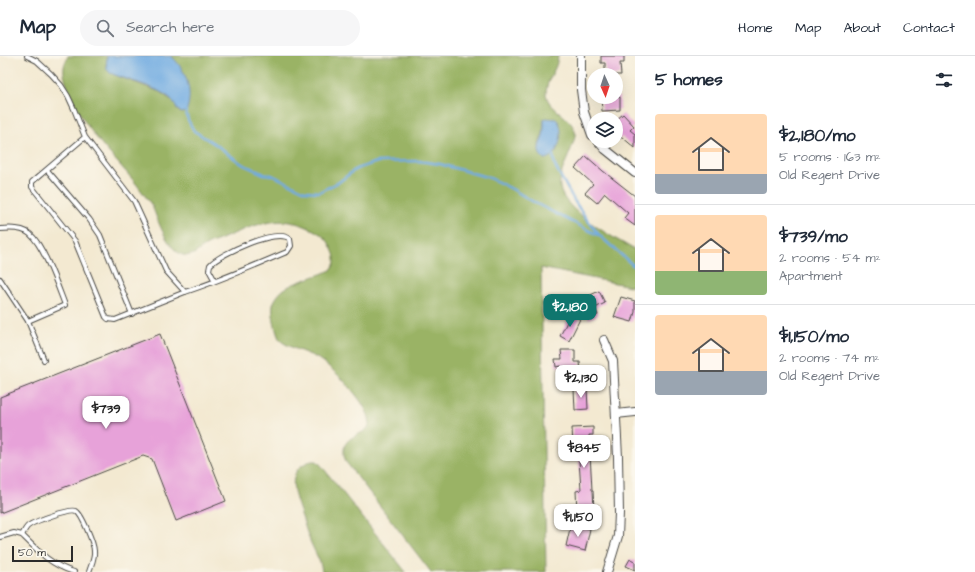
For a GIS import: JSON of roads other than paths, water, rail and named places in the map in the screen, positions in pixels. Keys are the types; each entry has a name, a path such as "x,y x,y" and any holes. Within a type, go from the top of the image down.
{"street":[{"path":"581,56 581,90 584,112 587,121"},
{"path":"604,148 635,173"},
{"path":"604,340 613,361 618,457 618,536 607,572"},
{"path":"616,414 635,412"}],"lane":[{"path":"26,56 42,65 61,85 68,96 85,137 134,201 164,267 184,292"},
{"path":"85,137 32,182 32,187 75,241 106,317 108,319 115,320 132,314 184,292 215,281 287,252 291,246 290,239 283,235 262,239 238,248 223,256 210,265 210,270 215,281"},
{"path":"47,170 85,214 100,235 132,314"},
{"path":"0,229 15,228 29,233 42,250 66,306 28,320"},
{"path":"0,279 28,320 44,360"},
{"path":"22,535 27,526 70,510 77,512 81,517 94,547 94,555 90,572"},
{"path":"0,536 14,533 22,535 48,560 74,572"}],"water":[{"path":"107,56 171,56 181,67 187,81 189,97 186,112 181,113 170,98 156,90 110,73 106,68"},
{"path":"544,119 556,119 561,129 561,136 557,149 549,158 544,159 541,156 539,148 543,136"}],"waterway":[{"path":"185,109 188,120 194,131 242,164 264,174 272,175 305,191 319,192 339,182 356,169 377,162 419,161 440,164 490,178 600,236"},
{"path":"553,155 555,166 575,202 586,218 600,236 635,267"}]}
